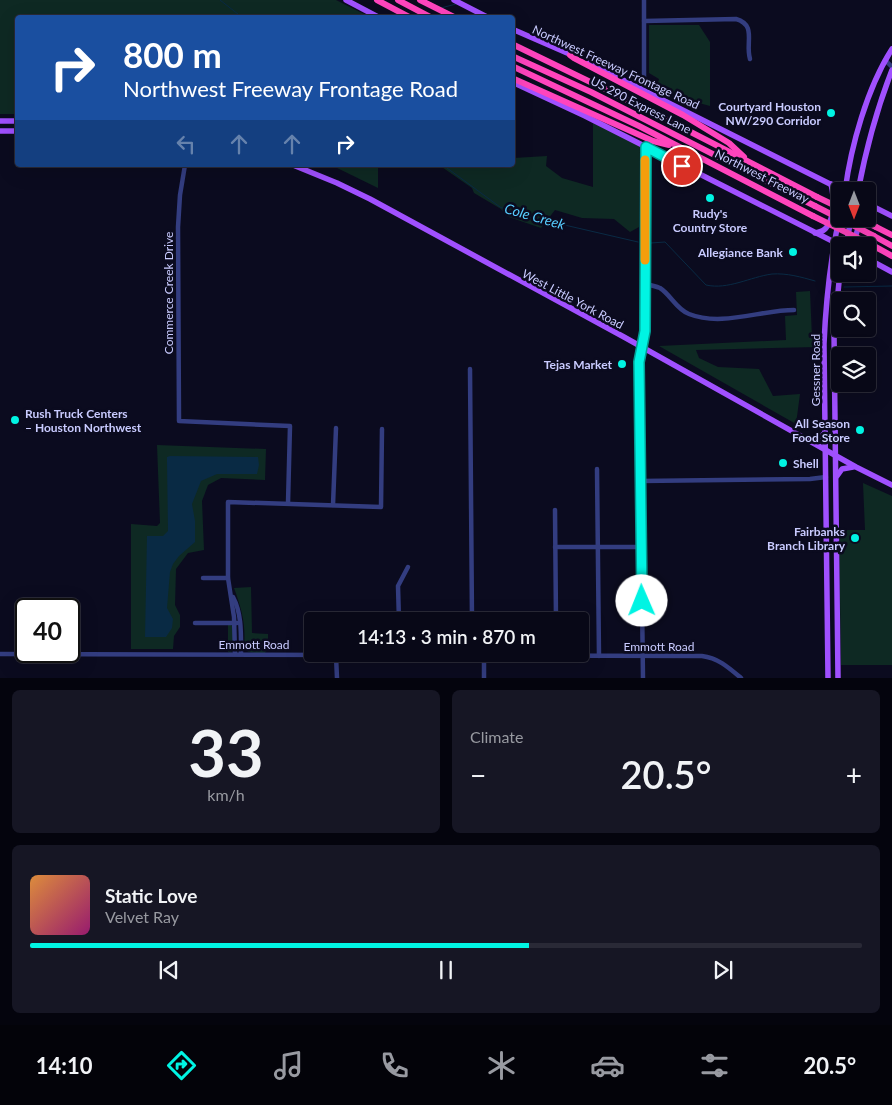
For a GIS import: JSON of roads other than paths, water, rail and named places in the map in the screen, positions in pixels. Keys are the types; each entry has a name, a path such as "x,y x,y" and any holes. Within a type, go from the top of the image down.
{"highway":[{"path":"377,0 406,15"},
{"path":"398,0 426,15"},
{"path":"420,0 450,15"},
{"name":"Northwest Freeway","path":"515,45 612,92 831,204"},
{"path":"570,55 722,138 750,163"},
{"name":"US 290 Express Lane","path":"515,57 591,92 892,246"},
{"name":"Northwest Freeway","path":"515,67 640,126 892,256"},
{"path":"515,79 653,141 680,148"},
{"path":"876,226 892,235"}],"main road":[{"path":"346,0 374,15"},
{"path":"454,0 483,15"},
{"name":"Northwest Freeway Frontage Road","path":"515,30 644,90 831,184"},
{"path":"847,182 866,104 889,60 892,50"},
{"path":"860,182 867,143 879,102 892,69"},
{"path":"515,83 831,241"},
{"path":"0,121 15,121"},
{"path":"0,131 15,131"},
{"path":"856,139 867,143"},
{"name":"West Little York Road","path":"298,167 370,199 856,467 892,485"},
{"path":"876,208 892,216"},
{"path":"815,233 823,231 829,224 831,215"},
{"name":"Gessner Road","path":"828,678 829,614 824,379 825,327 831,258"},
{"path":"876,263 892,272"},
{"path":"825,327 831,327"},
{"path":"824,379 831,379"},
{"name":"Gessner Road","path":"834,392 838,678"},
{"path":"808,440 822,436 825,433"},
{"path":"836,478 842,469 856,467"},
{"path":"826,538 837,538"},
{"path":"829,614 838,614"},
{"path":"829,658 838,658"}],"street":[{"path":"644,0 644,90"},
{"path":"644,20 736,19 742,21 749,30 750,59"},
{"path":"889,60 892,69"},
{"path":"643,678 639,362 645,331 646,147"},
{"name":"Commerce Creek Drive","path":"185,167 178,228 179,422 290,426 288,504"},
{"path":"645,284 662,290 685,312 703,317 728,318 770,311 794,310"},
{"path":"470,369 472,612"},
{"path":"333,505 336,428"},
{"path":"235,654 235,623 228,578 228,502 381,507 382,429"},
{"path":"597,469 599,656"},
{"path":"641,481 810,479 826,477"},
{"path":"556,510 556,612"},
{"path":"555,547 641,547"},
{"path":"399,612 398,586 408,567"},
{"path":"203,578 228,578"},
{"path":"232,594 237,604 241,622 241,654"},
{"path":"195,623 241,622"},
{"name":"Emmott Road","path":"0,654 304,655"},
{"name":"Emmott Road","path":"589,656 708,657 721,662 741,678"},
{"path":"336,662 337,678"},
{"path":"484,662 484,678"}],"water":[{"path":"167,457 258,457 259,465 257,474 217,474 201,481 192,504 195,521 195,542 179,556 170,572 167,608 173,619 172,628 166,637 145,637 147,536 163,536 168,531"}],"waterway":[{"name":"Cole Creek","path":"220,0 239,15"},
{"path":"441,8 456,4"},
{"name":"Cole Creek","path":"446,167 500,207 517,214 638,242"},
{"name":"Cole Creek","path":"651,243 665,242 706,285 731,285 772,274 789,275 815,281"},
{"name":"Cole Creek","path":"844,287 892,286"}],"place":[{"name":"Courtyard Houston NW/290 Corridor","path":"831,113"},
{"name":"Rudy's Country Store","path":"710,198"},
{"name":"Allegiance Bank","path":"793,252"},
{"name":"Tejas Market","path":"622,364"},
{"name":"Rush Truck Centers – Houston Northwest","path":"15,420"},
{"name":"All Season Food Store","path":"860,430"},
{"name":"Shell","path":"783,463"},
{"name":"Fairbanks Branch Library","path":"855,538"}]}
